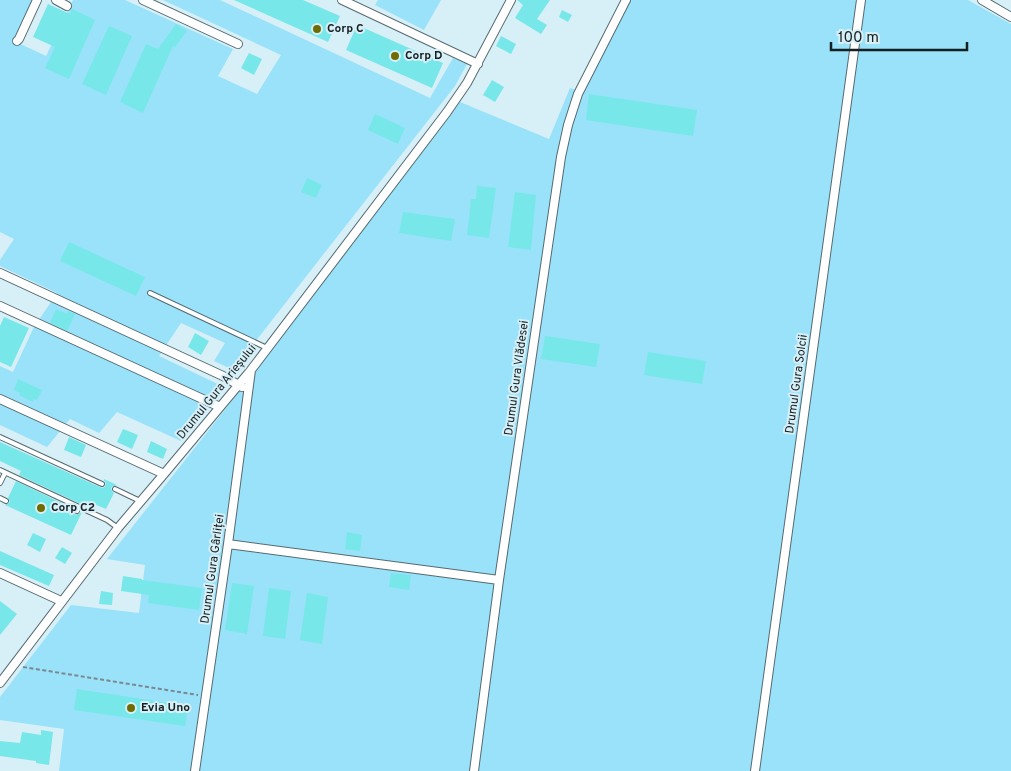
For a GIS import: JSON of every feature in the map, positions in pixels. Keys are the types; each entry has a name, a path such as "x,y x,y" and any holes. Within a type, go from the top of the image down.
{"street":[{"path":"17,41 37,0"},
{"path":"56,0 67,6"},
{"path":"143,0 238,44"},
{"path":"342,0 478,64"},
{"name":"Drumul Gura Arieșului","path":"0,683 118,528 251,370 447,112 478,64 511,0"},
{"name":"Drumul Gura Vlădesei","path":"474,771 499,580 561,157 572,110 578,94 626,0"},
{"name":"Drumul Gura Solcii","path":"755,771 861,0"},
{"path":"985,1 1011,17"},
{"path":"0,273 239,385 248,391"},
{"path":"0,306 220,407"},
{"name":"Drumul Gura Gârliței","path":"195,771 251,370"},
{"path":"0,398 164,474"},
{"path":"228,544 499,580"},
{"path":"0,573 62,601"}],"lane":[{"path":"150,293 268,348"},
{"path":"0,437 102,484"},
{"path":"0,470 78,509 107,520 118,528"},
{"path":"0,483 5,473"},
{"path":"115,489 141,501"},
{"path":"0,498 6,501"}],"path":[{"path":"17,661 23,664 21,667 206,697"}],"shaded area":[{"path":"0,0 33,0 14,41 46,56 73,0 125,0 233,49 218,76 257,94 281,55 163,0 220,0 430,98 453,58 467,64 455,86 233,370 214,361 225,343 181,323 159,356 222,386 181,441 117,412 99,433 70,419 47,447 0,425 0,366 13,372 34,327 57,293 0,266 0,260 14,239 0,232"},
{"path":"378,0 441,0 424,30 375,5"},
{"path":"630,0 968,0 1011,24 1011,771 59,771 64,729 0,720 0,697 71,605 139,613 145,565 107,559 253,374 460,102 549,139 570,88 576,90 604,33 611,37"}],"building":[{"name":"Corp C","path":"234,0 303,0 340,16 328,42"},
{"path":"517,0 550,0 537,19 547,25 541,34 515,18 523,5"},
{"path":"48,4 70,14 72,9 95,20 69,79 45,68 55,47 33,37"},
{"path":"562,10 572,15 568,22 559,17"},
{"path":"176,24 187,31 175,47 173,46 143,113 120,102 146,44 158,49"},
{"name":"Corp D","path":"357,25 443,63 432,88 346,50"},
{"path":"109,26 132,36 106,95 82,84"},
{"path":"501,36 516,44 511,54 496,46"},
{"path":"249,53 262,59 254,75 241,68"},
{"path":"492,80 504,87 495,102 483,95"},
{"path":"589,94 697,110 693,136 586,120"},
{"path":"375,114 405,128 398,144 368,130"},
{"path":"307,178 322,185 316,198 301,192"},
{"path":"477,186 496,188 489,238 467,235 471,199 476,199"},
{"path":"515,192 536,195 531,250 508,247"},
{"path":"403,212 455,219 451,241 399,233"},
{"path":"69,242 145,277 136,296 60,261"},
{"path":"56,309 67,314 68,311 75,314 67,331 50,323"},
{"path":"4,317 29,328 11,367 0,362 0,326"},
{"path":"195,333 209,341 201,355 188,347"},
{"path":"545,336 600,344 596,367 541,359"},
{"path":"648,352 706,361 702,384 644,375"},
{"path":"18,379 42,390 37,400 34,399 33,402 19,395 20,393 14,390"},
{"path":"123,429 138,435 132,449 117,442"},
{"path":"69,437 86,445 81,457 64,450"},
{"path":"151,441 167,449 163,459 147,452"},
{"path":"0,442 100,487 103,488 105,486 104,479 117,485 111,488 114,493 106,509 87,501 85,506 19,475 21,471 0,461"},
{"name":"Corp C2","path":"16,481 74,509 73,512 76,515 82,512 71,535 5,505 10,502 8,498"},
{"path":"347,532 362,535 360,551 345,549"},
{"path":"33,533 46,539 40,552 27,545"},
{"path":"62,547 72,553 65,564 55,558"},
{"path":"0,551 54,575 49,586 0,565"},
{"path":"391,573 411,575 409,590 389,587"},
{"path":"123,576 202,588 199,610 148,603 149,595 121,591"},
{"path":"232,583 254,586 247,634 225,630"},
{"path":"269,588 291,591 285,639 263,636"},
{"path":"101,591 113,593 112,605 99,604"},
{"path":"307,593 328,597 322,644 300,640"},
{"path":"0,601 17,614 0,635"},
{"name":"Evia Uno","path":"77,689 188,706 185,726 74,710"},
{"path":"41,730 53,732 49,765 36,763 36,761 0,756 0,741 20,743 22,732 41,735"}],"place":[{"name":"Corp C","path":"317,29"},
{"name":"Corp D","path":"395,56"},
{"name":"Corp C2","path":"41,508"},
{"name":"Evia Uno","path":"131,708"}]}
